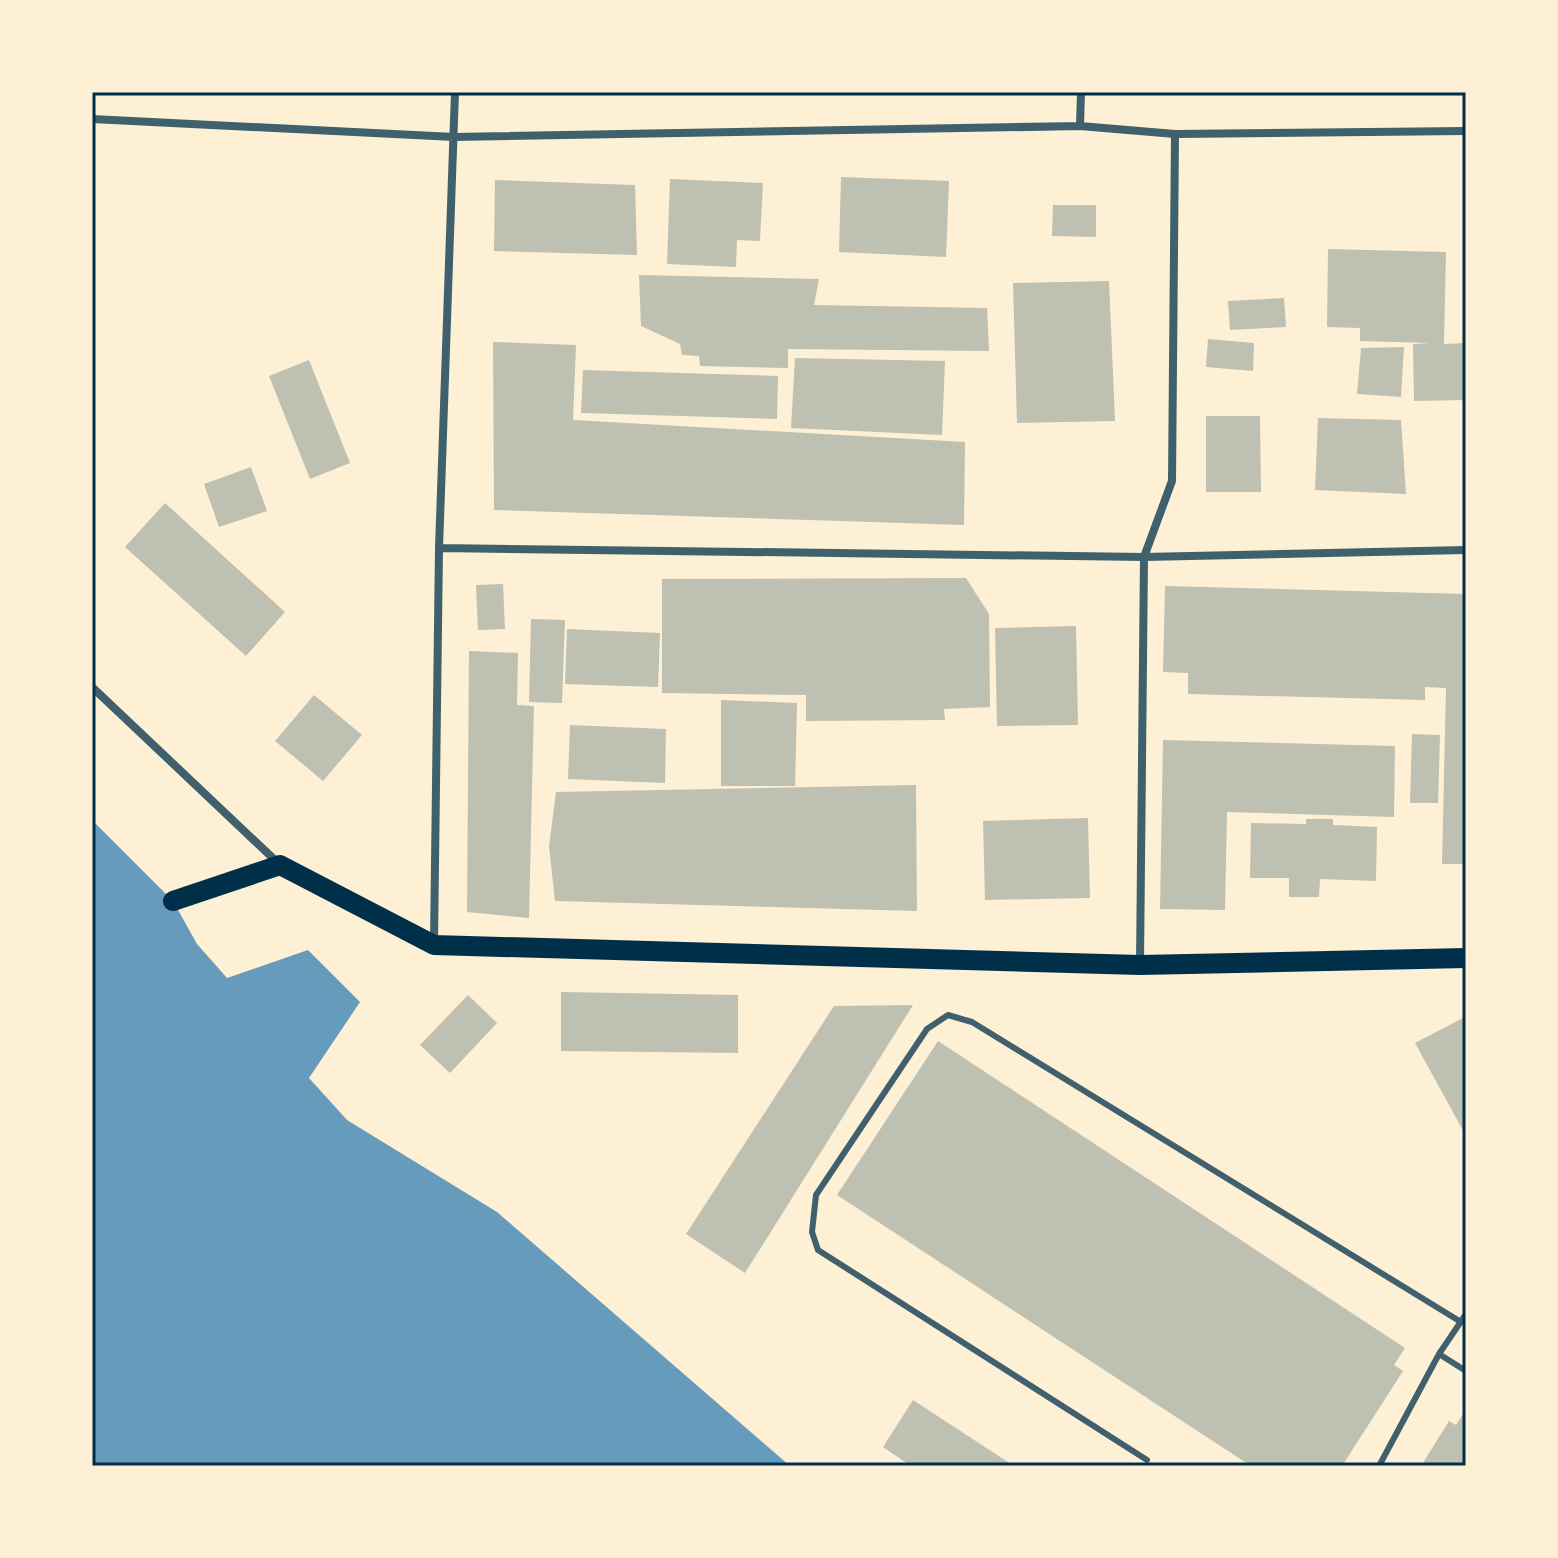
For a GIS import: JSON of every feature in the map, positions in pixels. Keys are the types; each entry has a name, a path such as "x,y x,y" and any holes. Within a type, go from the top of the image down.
{"main road":[{"path":"173,901 280,865 434,945 1140,965 1466,958"}],"street":[{"path":"434,945 439,548 455,92"},
{"path":"1080,126 1081,92"},
{"path":"92,119 454,137 1080,126 1175,134 1466,131"},
{"path":"1140,965 1144,557 1172,481 1175,134"},
{"path":"439,548 1144,557 1466,550"},
{"path":"92,687 280,865"}],"lane":[{"path":"1147,1460 818,1250 812,1232 816,1195 927,1029 948,1015 972,1022 1461,1322"},
{"path":"1379,1466 1439,1354 1466,1314"},
{"path":"1439,1354 1466,1371"}],"water":[{"path":"92,820 173,901 197,944 227,978 308,950 360,1002 309,1078 347,1120 497,1212 790,1466 92,1466"}],"building":[{"path":"841,177 949,181 946,257 839,252"},
{"path":"670,179 763,183 760,241 737,240 736,267 667,264"},
{"path":"495,180 635,185 637,255 494,251"},
{"path":"1053,205 1096,205 1096,237 1052,236"},
{"path":"1328,249 1446,252 1444,344 1466,343 1466,400 1414,401 1413,344 1430,343 1360,341 1360,328 1327,327"},
{"path":"639,275 819,279 814,305 987,308 989,351 788,349 788,368 700,366 699,356 682,355 680,344 641,326"},
{"path":"1109,281 1115,421 1017,423 1013,283"},
{"path":"1284,298 1286,327 1230,330 1228,301"},
{"path":"1208,339 1254,343 1253,371 1206,367"},
{"path":"493,342 576,345 573,420 965,442 964,525 494,510"},
{"path":"1404,347 1401,397 1357,394 1361,348"},
{"path":"795,358 945,361 942,435 791,428"},
{"path":"309,360 350,463 310,479 269,376"},
{"path":"583,370 778,376 777,419 581,413"},
{"path":"1206,416 1260,416 1261,492 1206,492"},
{"path":"1318,418 1401,420 1406,494 1315,490"},
{"path":"251,467 267,511 219,527 204,484"},
{"path":"165,503 285,612 246,656 125,547"},
{"path":"966,578 989,614 990,707 944,709 945,720 806,721 806,695 662,693 662,579"},
{"path":"503,584 505,629 478,630 476,585"},
{"path":"1165,586 1466,594 1466,864 1442,864 1446,688 1425,687 1425,700 1188,694 1188,673 1163,672"},
{"path":"531,619 565,620 562,703 529,702"},
{"path":"1076,626 1078,725 997,726 995,628"},
{"path":"567,629 660,633 658,687 565,684"},
{"path":"469,651 518,653 517,705 534,706 529,918 467,912"},
{"path":"314,695 362,735 323,781 275,741"},
{"path":"721,700 797,703 795,786 721,786"},
{"path":"570,725 666,729 665,783 568,779"},
{"path":"1412,734 1440,735 1438,803 1410,803"},
{"path":"1163,740 1395,746 1394,817 1227,812 1225,910 1160,909"},
{"path":"916,785 917,911 555,901 549,846 556,792"},
{"path":"1088,818 1090,898 985,900 983,821"},
{"path":"1306,819 1333,819 1333,825 1377,827 1376,881 1320,879 1319,897 1289,897 1289,878 1250,878 1251,823 1306,824"},
{"path":"561,992 738,995 738,1053 561,1051"},
{"path":"468,995 497,1023 450,1073 420,1045"},
{"path":"913,1005 745,1273 686,1234 834,1006"},
{"path":"1463,1018 1466,1024 1466,1136 1415,1043"},
{"path":"938,1041 1405,1348 1394,1365 1403,1371 1342,1466 1251,1466 837,1195"},
{"path":"913,1400 1014,1466 911,1466 883,1447"},
{"path":"1466,1409 1466,1466 1421,1466 1449,1421 1456,1425"}]}
